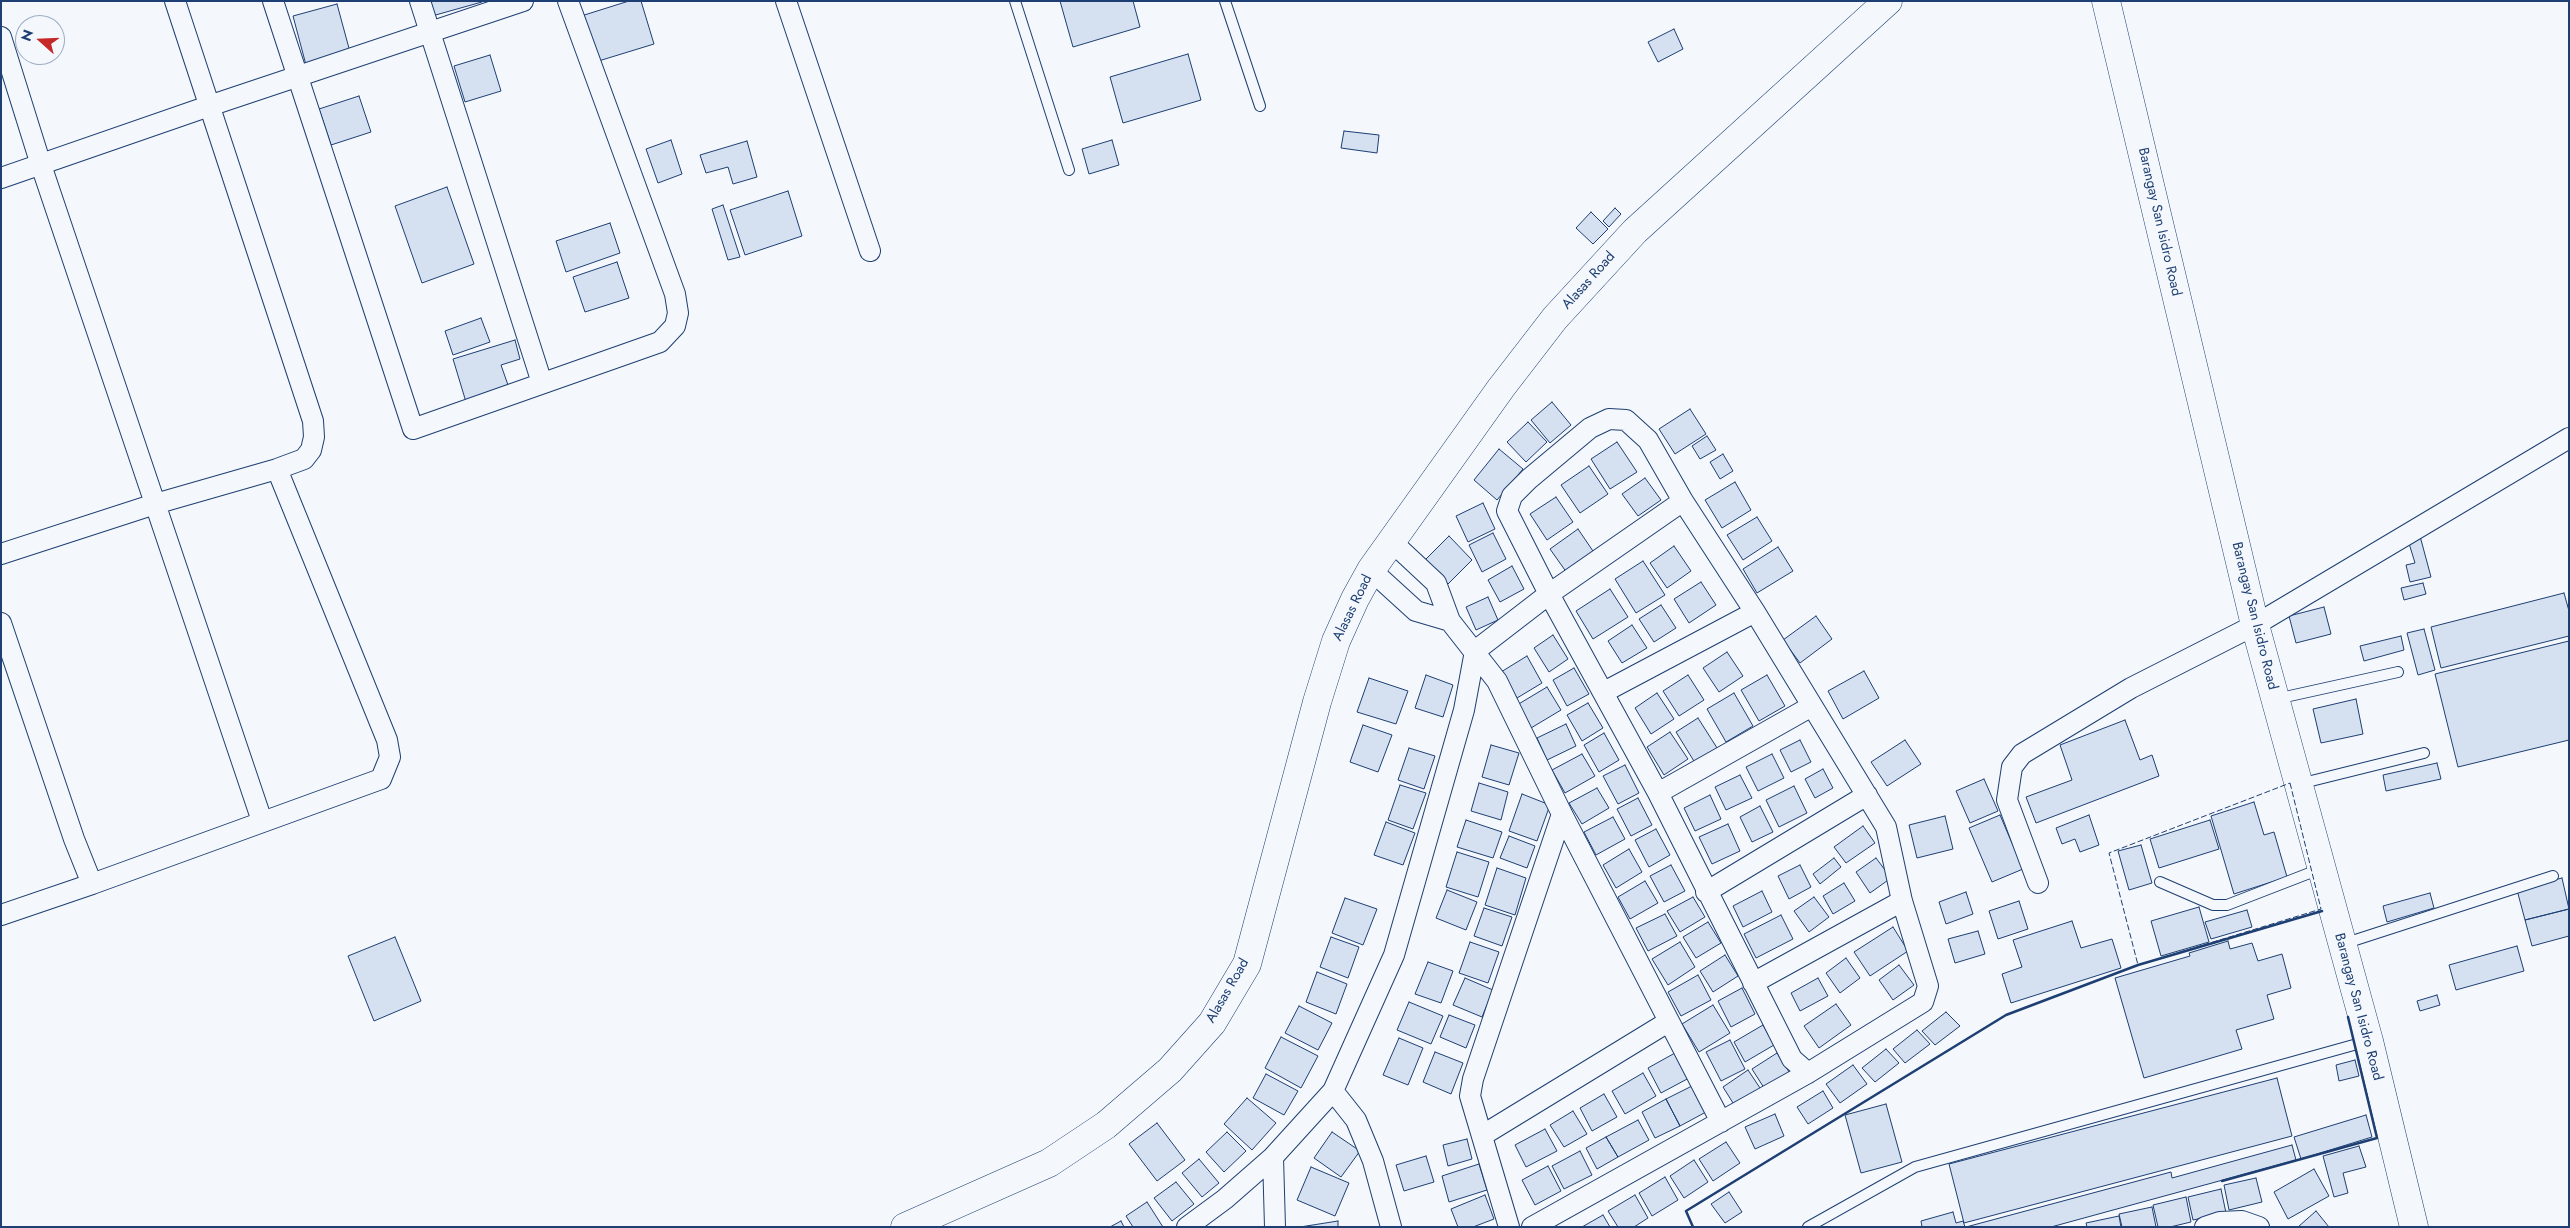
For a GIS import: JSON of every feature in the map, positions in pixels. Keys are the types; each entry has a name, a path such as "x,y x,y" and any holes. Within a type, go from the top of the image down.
{"street":[{"path":"1,554 155,504 304,459 308,454 314,437 313,421 175,1"},
{"path":"273,1 412,430 660,342 675,326 678,313 675,294 568,1"},
{"path":"420,1 542,383"},
{"path":"1,178 523,1"},
{"path":"786,1 870,251"},
{"name":"Alasas Road","path":"905,1227 1049,1163 1106,1125 1163,1076 1212,1023 1247,964 1314,711 1336,642 1355,598 1371,570 1501,388 1537,341 1635,230 1888,1"},
{"name":"Barangay San Isidro Road","path":"2106,1 2254,625 2369,1041 2414,1227"},
{"path":"1,37 41,165 262,821"},
{"path":"1532,1227 1808,1072 1923,1002 1928,986 1902,901 1886,827 1756,612 1683,501 1648,440 1626,420 1609,419 1590,428 1529,479 1512,496 1507,511 1549,594 1658,793 1706,892 1792,1058 1808,1072"},
{"path":"2038,883 2007,800 2012,767 2022,754 2131,688 2254,625 2569,438"},
{"path":"1,915 381,779 390,757 386,740 276,469"},
{"path":"1187,1227 1225,1199 1273,1157 1333,1092 1394,955 1464,710 1475,651 1549,594 1683,501"},
{"path":"1392,541 1436,582 1450,621 1497,681 1562,814 1720,1122"},
{"path":"1371,570 1416,611 1450,621"},
{"path":"1604,692 1756,612"},
{"path":"1,623 6,661 92,884"},
{"path":"1658,793 1812,706"},
{"path":"1706,892 1867,795"},
{"path":"1508,1227 1483,1135 1470,1096 1473,1079 1562,814"},
{"path":"1753,984 1902,901"},
{"path":"1483,1135 1668,1022"},
{"path":"1333,1092 1356,1120 1374,1161 1392,1227"},
{"path":"1273,1157 1275,1227"},
{"path":"2205,1227 2220,1222 2242,1220 2259,1227"}],"lane":[{"path":"1015,1 1068,170"},
{"path":"1225,1 1260,106"},
{"path":"2275,700 2398,672"},
{"path":"2298,785 2424,753"},
{"path":"2160,882 2213,905 2227,905 2321,868"},
{"path":"2342,945 2553,876"},
{"path":"1808,1227 1916,1167 2369,1041"}],"building":[{"path":"428,1 482,1 482,2 432,16"},
{"path":"629,1 641,1 654,44 592,63 578,17"},
{"path":"1060,1 1133,1 1140,27 1073,47"},
{"path":"337,4 350,52 306,65 293,16"},
{"path":"1674,29 1683,49 1658,62 1648,42"},
{"path":"1188,54 1201,100 1123,123 1110,77"},
{"path":"490,55 501,91 465,102 454,66"},
{"path":"359,96 371,132 331,145 319,109"},
{"path":"1344,131 1379,135 1377,153 1341,148"},
{"path":"671,140 682,174 658,183 646,149"},
{"path":"1112,140 1119,165 1089,174 1082,149"},
{"path":"747,141 757,177 733,184 728,167 706,173 700,155"},
{"path":"447,187 474,264 422,283 395,206"},
{"path":"788,191 802,236 745,255 730,210"},
{"path":"723,205 740,257 728,260 712,209"},
{"path":"1615,208 1621,214 1609,227 1603,221"},
{"path":"1591,212 1608,229 1593,244 1576,228"},
{"path":"610,223 620,253 566,272 556,241"},
{"path":"617,262 629,298 585,312 573,277"},
{"path":"481,318 490,342 453,355 445,331"},
{"path":"515,340 520,359 501,365 509,388 466,402 453,359"},
{"path":"1552,402 1571,425 1550,443 1531,420"},
{"path":"1690,409 1706,434 1675,454 1659,429"},
{"path":"1528,422 1547,442 1526,462 1507,442"},
{"path":"1707,436 1716,450 1700,459 1692,446"},
{"path":"1617,442 1637,472 1610,489 1591,459"},
{"path":"1499,449 1523,469 1497,500 1474,480"},
{"path":"1723,454 1733,471 1720,479 1710,462"},
{"path":"1589,466 1608,494 1580,513 1561,485"},
{"path":"1645,478 1661,500 1638,516 1622,494"},
{"path":"1735,482 1751,510 1722,528 1705,500"},
{"path":"1556,497 1573,522 1547,540 1530,514"},
{"path":"1483,503 1495,529 1468,542 1456,516"},
{"path":"1757,517 1772,541 1743,560 1727,535"},
{"path":"1578,529 1595,554 1567,573 1550,549"},
{"path":"1493,533 1506,559 1482,572 1469,545"},
{"path":"1449,536 1472,560 1448,584 1425,560"},
{"path":"2420,536 2431,577 2410,582 2406,565 2415,563 2408,540"},
{"path":"1674,546 1691,571 1667,588 1650,563"},
{"path":"1778,547 1793,571 1757,593 1743,569"},
{"path":"1643,561 1665,595 1636,613 1615,579"},
{"path":"1512,566 1524,589 1500,602 1488,580"},
{"path":"1701,582 1716,605 1689,623 1674,599"},
{"path":"2423,583 2426,594 2404,600 2401,588"},
{"path":"1610,589 1628,617 1593,639 1576,611"},
{"path":"2564,593 2569,611 2569,636 2441,668 2431,627"},
{"path":"1488,597 1498,620 1476,630 1466,607"},
{"path":"1661,605 1676,628 1654,642 1639,619"},
{"path":"2324,607 2331,634 2296,643 2289,616"},
{"path":"1816,616 1832,639 1800,663 1783,640"},
{"path":"1632,625 1647,648 1622,663 1608,641"},
{"path":"2424,629 2435,670 2418,675 2407,633"},
{"path":"1553,635 1568,659 1549,672 1534,648"},
{"path":"2401,636 2404,650 2364,661 2360,646"},
{"path":"2569,641 2569,740 2458,767 2435,674"},
{"path":"1727,652 1743,676 1719,692 1703,668"},
{"path":"1527,656 1542,683 1517,698 1501,672"},
{"path":"1574,668 1589,694 1567,706 1553,680"},
{"path":"1864,671 1879,698 1843,719 1828,691"},
{"path":"1426,675 1453,685 1443,717 1415,708"},
{"path":"1688,675 1704,700 1679,716 1663,691"},
{"path":"1767,675 1785,706 1759,721 1741,690"},
{"path":"1369,678 1408,691 1396,724 1357,712"},
{"path":"1547,687 1561,710 1531,728 1517,705"},
{"path":"1657,693 1674,719 1651,734 1635,708"},
{"path":"1734,693 1753,726 1726,742 1707,709"},
{"path":"2356,699 2363,734 2321,743 2313,709"},
{"path":"1588,703 1603,728 1582,741 1567,715"},
{"path":"1698,718 1719,751 1697,766 1676,732"},
{"path":"2125,720 2140,760 2152,755 2159,776 2036,823 2026,797 2072,780 2060,745"},
{"path":"1566,724 1576,746 1547,760 1537,738"},
{"path":"1363,725 1392,735 1378,772 1350,762"},
{"path":"1670,732 1688,759 1664,775 1647,747"},
{"path":"1604,733 1619,760 1599,772 1584,745"},
{"path":"1800,740 1811,762 1791,772 1780,750"},
{"path":"1905,740 1921,764 1887,786 1871,762"},
{"path":"1491,745 1519,753 1509,785 1482,777"},
{"path":"1409,748 1435,756 1424,789 1398,780"},
{"path":"1582,754 1595,776 1565,793 1552,770"},
{"path":"1772,754 1784,778 1758,791 1746,767"},
{"path":"2437,763 2441,779 2386,791 2383,775"},
{"path":"1625,765 1639,793 1618,804 1603,776"},
{"path":"1823,769 1833,788 1815,798 1805,779"},
{"path":"1740,775 1752,798 1726,810 1715,787"},
{"path":"1984,779 1998,811 1970,823 1956,791"},
{"path":"1479,783 1508,792 1501,820 1471,811"},
{"path":"1400,785 1426,793 1413,829 1388,820"},
{"path":"1794,786 1807,813 1779,827 1766,800"},
{"path":"1597,788 1609,808 1582,824 1569,803"},
{"path":"1522,794 1550,805 1537,841 1509,831"},
{"path":"1710,795 1721,819 1695,831 1684,808"},
{"path":"1638,798 1652,825 1631,836 1617,809"},
{"path":"2254,802 2264,835 2274,832 2287,877 2234,894 2211,816"},
{"path":"1760,806 1773,832 1752,842 1740,817"},
{"path":"2000,815 2023,869 1992,882 1969,828"},
{"path":"2089,815 2099,845 2080,852 2075,839 2062,844 2056,828"},
{"path":"1945,816 1953,849 1917,858 1909,825"},
{"path":"1613,817 1625,839 1596,855 1584,832"},
{"path":"1466,820 1502,832 1493,858 1457,847"},
{"path":"2210,820 2219,849 2159,868 2150,839"},
{"path":"1386,822 1415,833 1403,865 1374,855"},
{"path":"1728,824 1740,851 1712,864 1699,837"},
{"path":"1863,826 1875,843 1846,863 1834,847"},
{"path":"1656,829 1670,855 1649,867 1635,840"},
{"path":"1509,836 1535,846 1527,868 1500,858"},
{"path":"2141,845 2152,883 2129,890 2118,851"},
{"path":"1629,849 1642,872 1616,888 1603,865"},
{"path":"1457,852 1489,862 1478,897 1446,887"},
{"path":"1834,858 1841,867 1820,884 1813,874"},
{"path":"1876,858 1891,878 1870,893 1856,872"},
{"path":"1671,865 1685,891 1664,902 1650,876"},
{"path":"1800,865 1811,887 1789,899 1778,876"},
{"path":"1497,868 1526,878 1515,915 1485,905"},
{"path":"2562,878 2569,909 2525,920 2517,890"},
{"path":"1645,881 1658,903 1630,919 1618,897"},
{"path":"1844,883 1855,901 1833,914 1823,896"},
{"path":"1447,890 1477,902 1466,930 1436,918"},
{"path":"1762,891 1772,912 1743,927 1733,906"},
{"path":"1966,892 1973,914 1946,924 1939,902"},
{"path":"2430,893 2434,908 2387,922 2383,906"},
{"path":"1693,897 1705,917 1680,932 1667,911"},
{"path":"1814,897 1829,917 1809,932 1794,911"},
{"path":"1345,898 1377,909 1363,945 1332,933"},
{"path":"2019,901 2028,929 1998,939 1989,911"},
{"path":"2199,907 2209,942 2161,956 2151,921"},
{"path":"1484,908 1512,917 1502,946 1474,936"},
{"path":"2569,909 2569,936 2532,946 2525,920"},
{"path":"2247,910 2252,927 2211,939 2205,922"},
{"path":"1665,914 1677,936 1648,951 1636,928"},
{"path":"1781,915 1793,939 1756,958 1744,934"},
{"path":"2072,921 2081,948 2112,939 2121,968 2011,1003 2002,974 2022,967 2013,940"},
{"path":"1708,922 1721,943 1696,958 1683,937"},
{"path":"1893,927 1908,951 1870,976 1854,952"},
{"path":"1978,931 1985,954 1955,963 1948,939"},
{"path":"395,937 421,1001 374,1021 348,956"},
{"path":"1331,937 1359,947 1348,978 1320,967"},
{"path":"2228,941 2230,949 2252,943 2258,961 2282,954 2291,988 2267,995 2274,1019 2236,1030 2242,1049 2144,1078 2115,978 2190,956 2189,953"},
{"path":"1470,942 1499,952 1488,983 1459,973"},
{"path":"1680,942 1695,967 1668,985 1652,959"},
{"path":"2517,946 2524,971 2456,990 2449,965"},
{"path":"1725,955 1738,976 1713,992 1700,971"},
{"path":"1846,958 1860,978 1840,993 1826,973"},
{"path":"1428,962 1453,971 1441,1003 1415,994"},
{"path":"1899,965 1914,985 1893,1000 1879,980"},
{"path":"1317,972 1347,984 1336,1014 1306,1002"},
{"path":"1698,975 1711,1000 1681,1016 1668,992"},
{"path":"1465,978 1493,990 1482,1017 1453,1005"},
{"path":"1818,978 1828,996 1800,1011 1791,993"},
{"path":"1742,988 1755,1014 1731,1027 1718,1001"},
{"path":"2437,995 2440,1005 2420,1011 2417,1001"},
{"path":"1409,1002 1443,1016 1431,1044 1397,1030"},
{"path":"1836,1004 1851,1025 1819,1048 1804,1026"},
{"path":"1713,1005 1730,1033 1699,1052 1682,1024"},
{"path":"1299,1006 1332,1023 1318,1050 1285,1033"},
{"path":"1946,1012 1960,1026 1935,1045 1922,1031"},
{"path":"1449,1015 1475,1025 1466,1048 1440,1037"},
{"path":"1763,1025 1774,1045 1745,1062 1734,1042"},
{"path":"1917,1030 1930,1044 1905,1063 1893,1049"},
{"path":"1281,1037 1318,1056 1301,1088 1265,1068"},
{"path":"1399,1038 1423,1048 1408,1085 1383,1075"},
{"path":"1730,1040 1745,1069 1721,1081 1706,1052"},
{"path":"1886,1049 1899,1063 1875,1082 1862,1068"},
{"path":"1435,1052 1463,1063 1451,1094 1423,1082"},
{"path":"1675,1053 1689,1078 1661,1093 1648,1068"},
{"path":"1777,1053 1791,1075 1766,1091 1752,1069"},
{"path":"2355,1060 2359,1076 2339,1081 2336,1065"},
{"path":"1853,1065 1867,1084 1840,1103 1826,1084"},
{"path":"1748,1070 1764,1094 1738,1111 1723,1087"},
{"path":"1643,1073 1656,1096 1625,1114 1612,1091"},
{"path":"1266,1074 1298,1091 1284,1115 1253,1098"},
{"path":"2277,1078 2292,1136 1964,1223 1949,1164"},
{"path":"1692,1086 1706,1112 1680,1126 1666,1099"},
{"path":"1823,1091 1833,1108 1808,1124 1797,1107"},
{"path":"1604,1094 1617,1117 1592,1131 1580,1108"},
{"path":"1247,1098 1276,1123 1252,1150 1224,1124"},
{"path":"1666,1099 1680,1126 1655,1138 1642,1112"},
{"path":"1886,1104 1902,1162 1861,1173 1845,1115"},
{"path":"1573,1111 1587,1134 1564,1147 1550,1125"},
{"path":"1775,1114 1784,1136 1755,1149 1745,1127"},
{"path":"2366,1115 2372,1137 2301,1159 2294,1137"},
{"path":"1638,1120 1649,1140 1618,1157 1606,1137"},
{"path":"1157,1123 1185,1160 1157,1181 1129,1144"},
{"path":"1545,1129 1557,1151 1526,1167 1515,1145"},
{"path":"1227,1132 1246,1151 1224,1172 1206,1152"},
{"path":"1332,1132 1360,1151 1341,1177 1314,1158"},
{"path":"1606,1137 1618,1157 1597,1169 1586,1148"},
{"path":"1467,1139 1472,1159 1448,1166 1443,1145"},
{"path":"1726,1142 1740,1163 1713,1181 1699,1159"},
{"path":"2292,1145 2296,1160 2051,1227 1966,1227 2171,1172 2172,1178"},
{"path":"2359,1146 2366,1167 2343,1173 2348,1193 2334,1197 2323,1156"},
{"path":"1580,1151 1592,1175 1564,1189 1552,1166"},
{"path":"1426,1156 1434,1182 1404,1191 1396,1165"},
{"path":"1199,1159 1219,1183 1202,1197 1182,1173"},
{"path":"1694,1160 1708,1182 1684,1198 1670,1176"},
{"path":"1479,1164 1487,1190 1449,1202 1442,1176"},
{"path":"1548,1166 1561,1191 1535,1205 1522,1180"},
{"path":"1311,1167 1349,1183 1335,1216 1297,1200"},
{"path":"2314,1169 2329,1196 2288,1219 2274,1192"},
{"path":"1665,1177 1678,1200 1652,1216 1639,1193"},
{"path":"2256,1178 2262,1202 2229,1210 2224,1185"},
{"path":"1176,1182 1194,1204 1172,1221 1154,1198"},
{"path":"2221,1189 2226,1213 2193,1220 2188,1197"},
{"path":"1729,1192 1742,1212 1725,1223 1711,1204"},
{"path":"1485,1195 1494,1219 1473,1227 1458,1227 1451,1209"},
{"path":"1635,1195 1648,1218 1634,1227 1618,1227 1608,1211"},
{"path":"2186,1197 2191,1222 2170,1227 2158,1227 2153,1205"},
{"path":"1147,1202 1163,1227 1133,1227 1126,1216"},
{"path":"2152,1207 2156,1227 2122,1227 2119,1214"},
{"path":"2316,1211 2329,1227 2298,1227"},
{"path":"1953,1212 1956,1223 1963,1221 1965,1227 1922,1227 1921,1221"},
{"path":"1603,1215 1610,1227 1582,1227"},
{"path":"2119,1216 2121,1227 2087,1227 2086,1223"},
{"path":"1121,1221 1124,1227 1110,1227"},
{"path":"1338,1221 1338,1227 1300,1227"}],"fence":[{"path":"2290,783 2321,909 2138,965 2109,853 2290,783"}],"wall":[{"path":"1693,1227 1686,1211 2006,1015 2138,965 2322,911"},
{"path":"2222,1181 2377,1138 2348,1017"}]}
